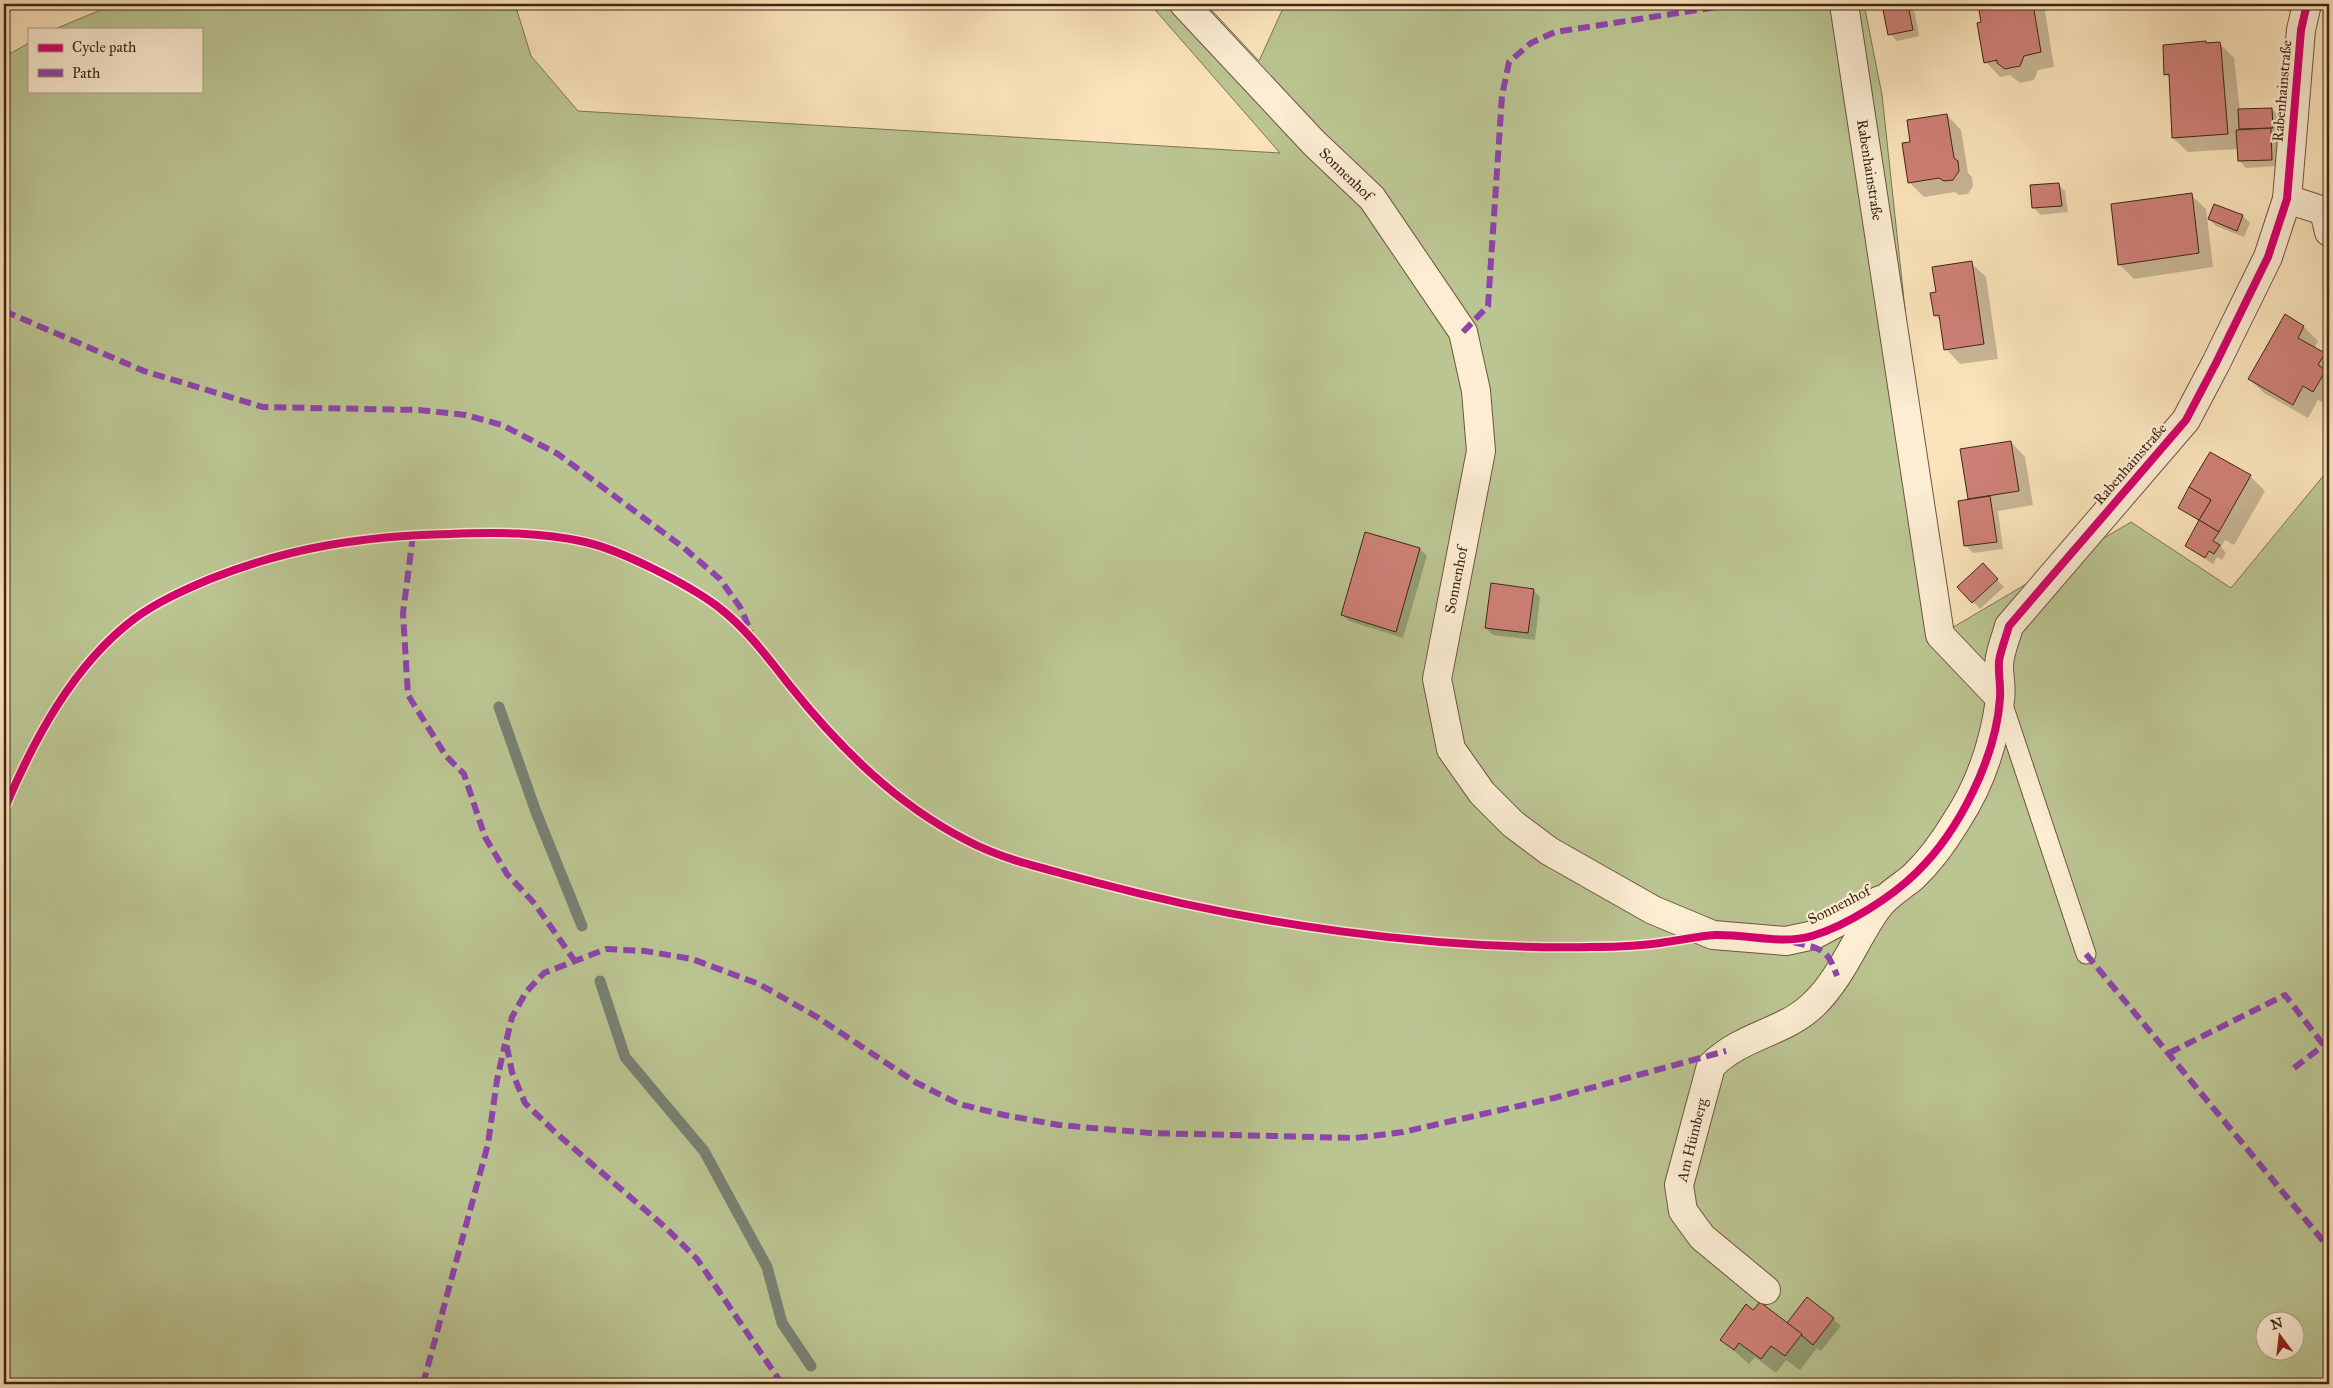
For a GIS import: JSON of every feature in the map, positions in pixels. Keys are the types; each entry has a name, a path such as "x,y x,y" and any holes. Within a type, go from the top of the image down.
{"street":[{"name":"Sonnenhof","path":"1184,4 1314,143 1372,198 1463,332 1476,391 1481,451 1437,679 1451,749 1482,793 1513,824 1549,851 1653,910 1713,935 1786,941 1814,935 1888,896"},
{"name":"Rabenhainstraße","path":"1844,4 1940,635 2000,698"},
{"name":"Rabenhainstraße","path":"1726,1051 1799,1018 1815,1003 1836,976 1876,909 1888,896 1920,870 1958,819 1976,784 1990,748 2000,698 1999,663 2009,626 2186,420 2268,257 2287,199 2301,30 2307,4"},
{"path":"2287,199 2324,211 2329,232"},
{"name":"Am Hümberg","path":"1726,1051 1711,1066 1686,1155 1679,1185 1683,1211 1702,1238 1766,1290"}],"lane":[{"path":"2000,698 2086,954"}],"green space":[{"path":"115,4 515,4 531,56 578,111 1280,153 1150,4 1206,4 1259,61 1285,4 1864,4 1882,95 1940,635 2131,522 2231,588 2329,469 2329,1384 4,1384 4,57 28,44 28,92 202,92 202,28 57,28"}],"building":[{"path":"1978,4 2033,4 2041,52 2024,56 2020,66 2005,69 1997,63 1997,60 1984,63 1977,23 1981,22"},
{"path":"1908,5 1913,30 1888,35 1883,10"},
{"path":"2206,41 2206,43 2220,42 2228,134 2172,138 2169,74 2164,75 2163,45"},
{"path":"2272,108 2273,128 2239,129 2238,109"},
{"path":"1947,114 1954,158 1958,161 1959,171 1953,180 1944,181 1939,178 1908,183 1902,143 1910,142 1907,120"},
{"path":"2271,128 2272,160 2238,161 2236,130"},
{"path":"2059,183 2062,206 2032,208 2030,185"},
{"path":"2192,193 2199,253 2118,265 2111,204"},
{"path":"2214,204 2243,215 2237,231 2208,219"},
{"path":"1972,261 1984,344 1944,350 1939,315 1934,316 1930,293 1936,292 1932,267"},
{"path":"2285,314 2304,326 2298,338 2325,353 2318,365 2326,370 2313,392 2303,386 2293,405 2248,379"},
{"path":"2011,441 2019,491 1968,499 1960,449"},
{"path":"2210,452 2251,475 2219,532 2199,520 2211,500 2189,487"},
{"path":"2189,487 2211,500 2199,520 2178,508"},
{"path":"1990,496 1997,542 1964,546 1958,501"},
{"path":"2199,520 2219,532 2213,541 2220,545 2214,554 2209,551 2205,558 2185,546"},
{"path":"1365,532 1420,548 1396,632 1341,615"},
{"path":"1983,563 1998,579 1972,603 1957,587"},
{"path":"1491,583 1534,589 1528,633 1485,628"},
{"path":"1807,1297 1834,1318 1813,1345 1787,1323"},
{"path":"1760,1302 1802,1334 1785,1356 1771,1346 1761,1359 1739,1343 1734,1350 1720,1340 1746,1304 1753,1310"}],"waterway":[{"path":"499,707 536,812 582,926"},
{"path":"600,981 625,1057 704,1151 767,1267 782,1323 811,1366"}],"marked path":[{"path":"1463,332 1488,306 1502,96 1509,62 1531,43 1555,32 1736,4"},
{"path":"4,311 144,371 263,407 419,410 466,415 502,425 558,454 684,548 720,579 740,607 751,632"},
{"path":"413,535 403,613 408,695 446,756 464,774 485,837 507,874 535,904 574,960"},
{"path":"1793,942 1817,948 1826,954 1837,976"},
{"path":"782,1384 697,1259 665,1227 556,1133 525,1103 512,1072 506,1042 512,1017 526,992 544,973 606,949 645,951 692,959 759,984 817,1017 915,1082 959,1104 1004,1115 1059,1125 1150,1133 1355,1138 1403,1132 1554,1098 1726,1051"},
{"path":"2086,954 2329,1248"},
{"path":"2169,1053 2285,995 2329,1052"},
{"path":"2294,1068 2329,1041"},
{"path":"423,1384 488,1144 497,1080 505,1044"}],"cycle path":[{"path":"4,810 42,731 74,681 112,638 134,619 171,597 240,568 298,551 328,545 418,535 484,533 552,536 585,542 617,552 672,578 717,606 748,634 829,732 871,773 893,792 940,826 996,854 1094,882 1215,910 1278,922 1405,939 1531,947 1601,947 1629,946 1715,935 1776,939 1812,936 1854,918 1882,901 1907,882 1947,836 1973,792 1991,745 2000,698 1999,661 2009,626 2186,420 2268,257 2287,199 2301,30 2307,4"}]}
